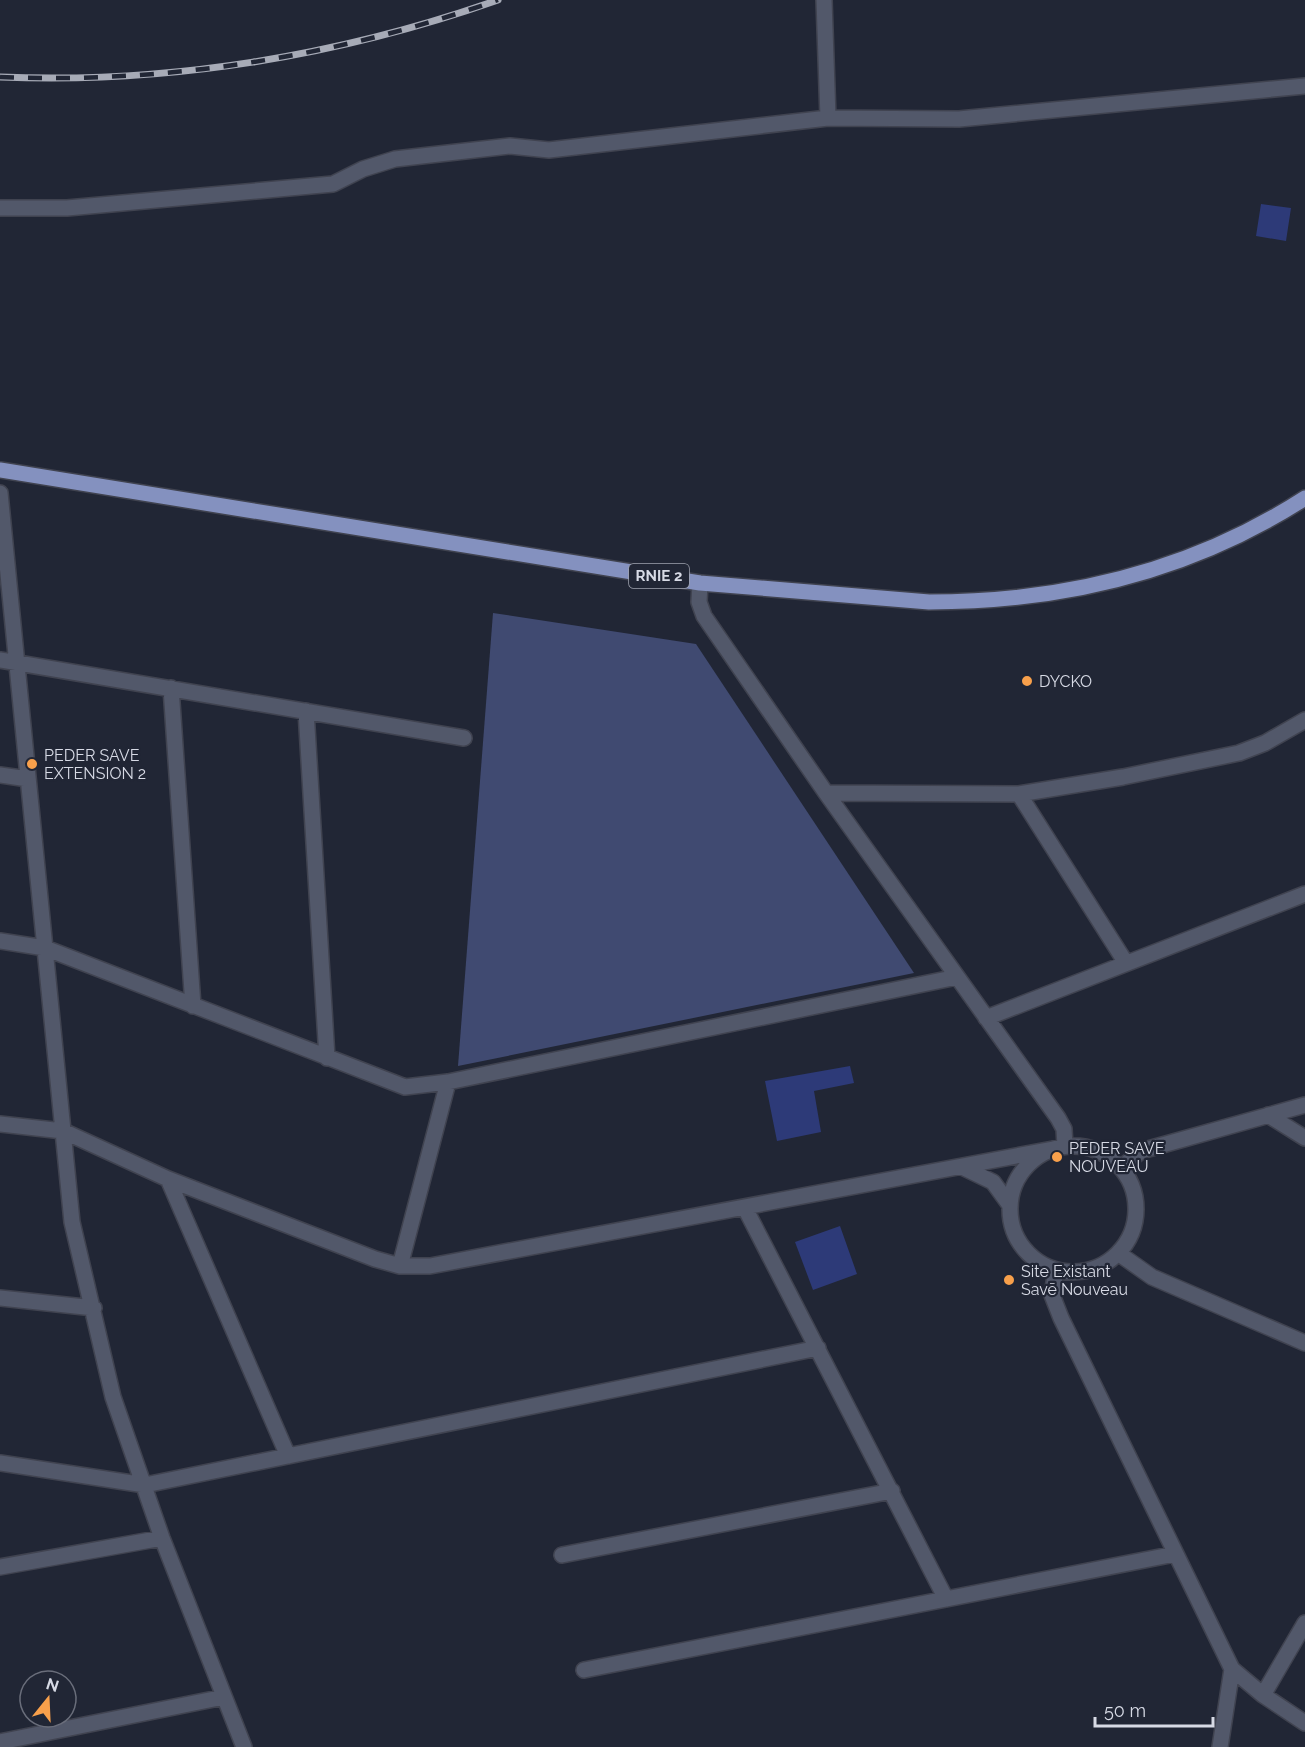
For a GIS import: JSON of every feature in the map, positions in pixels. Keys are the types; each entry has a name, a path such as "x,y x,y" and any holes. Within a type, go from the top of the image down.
{"main road":[{"name":"RNIE 2","path":"0,470 700,583 929,602 978,602 1043,595 1133,576 1210,549 1259,525 1305,498"}],"street":[{"path":"824,0 828,118"},
{"path":"0,208 67,208 333,184 363,169 395,159 510,146 549,150 828,118 959,119 1305,86"},
{"path":"0,493 72,1222 114,1397 162,1539 244,1747"},
{"path":"700,583 699,602 704,616 826,793 1058,1118 1064,1129 1059,1148"},
{"path":"0,660 464,738"},
{"path":"171,688 193,1006"},
{"path":"306,711 327,1058"},
{"path":"826,793 1019,794 1122,777 1239,753 1265,743 1305,720"},
{"path":"0,775 28,779"},
{"path":"1019,794 1126,963"},
{"path":"986,1018 1305,894"},
{"path":"0,941 45,948 405,1087 448,1082 957,977"},
{"path":"400,1266 448,1082"},
{"path":"1121,1168 1141,1151 1305,1105"},
{"path":"1268,1115 1305,1138"},
{"path":"0,1124 63,1131 168,1179 375,1259 400,1266 430,1266 1059,1148 1096,1150 1121,1168 1133,1190 1136,1214 1130,1238 1118,1254 1093,1270 1074,1272 1056,1270 1039,1262 1024,1251 1012,1229 1009,1204 1011,1192 1022,1170 1036,1157 1059,1148"},
{"path":"962,1167 993,1182 1009,1204"},
{"path":"168,1179 288,1456"},
{"path":"745,1208 946,1599"},
{"path":"1118,1254 1152,1277 1305,1343"},
{"path":"1056,1270 1052,1296 1056,1307 1232,1669 1263,1695 1305,1723"},
{"path":"0,1299 94,1308"},
{"path":"0,1463 145,1485 818,1348"},
{"path":"562,1554 892,1491"},
{"path":"0,1567 162,1539"},
{"path":"584,1670 1175,1554"},
{"path":"1263,1695 1305,1623"},
{"path":"1220,1747 1232,1669"},
{"path":"0,1742 224,1697"}],"shaded area":[{"path":"493,613 696,644 914,973 458,1066"}],"building":[{"path":"1261,204 1291,208 1286,241 1256,236"},
{"path":"850,1066 854,1083 814,1091 821,1132 777,1141 765,1081"},
{"path":"840,1226 857,1274 813,1290 795,1242"}],"railway":[{"path":"0,77 127,76 253,62 377,37 498,0"}],"place":[{"name":"DYCKO","path":"1027,681"},
{"name":"PEDER SAVE EXTENSION 2","path":"32,764"},
{"name":"PEDER SAVE NOUVEAU","path":"1057,1157"},
{"name":"Site Existant Savē Nouveau","path":"1009,1280"}]}
